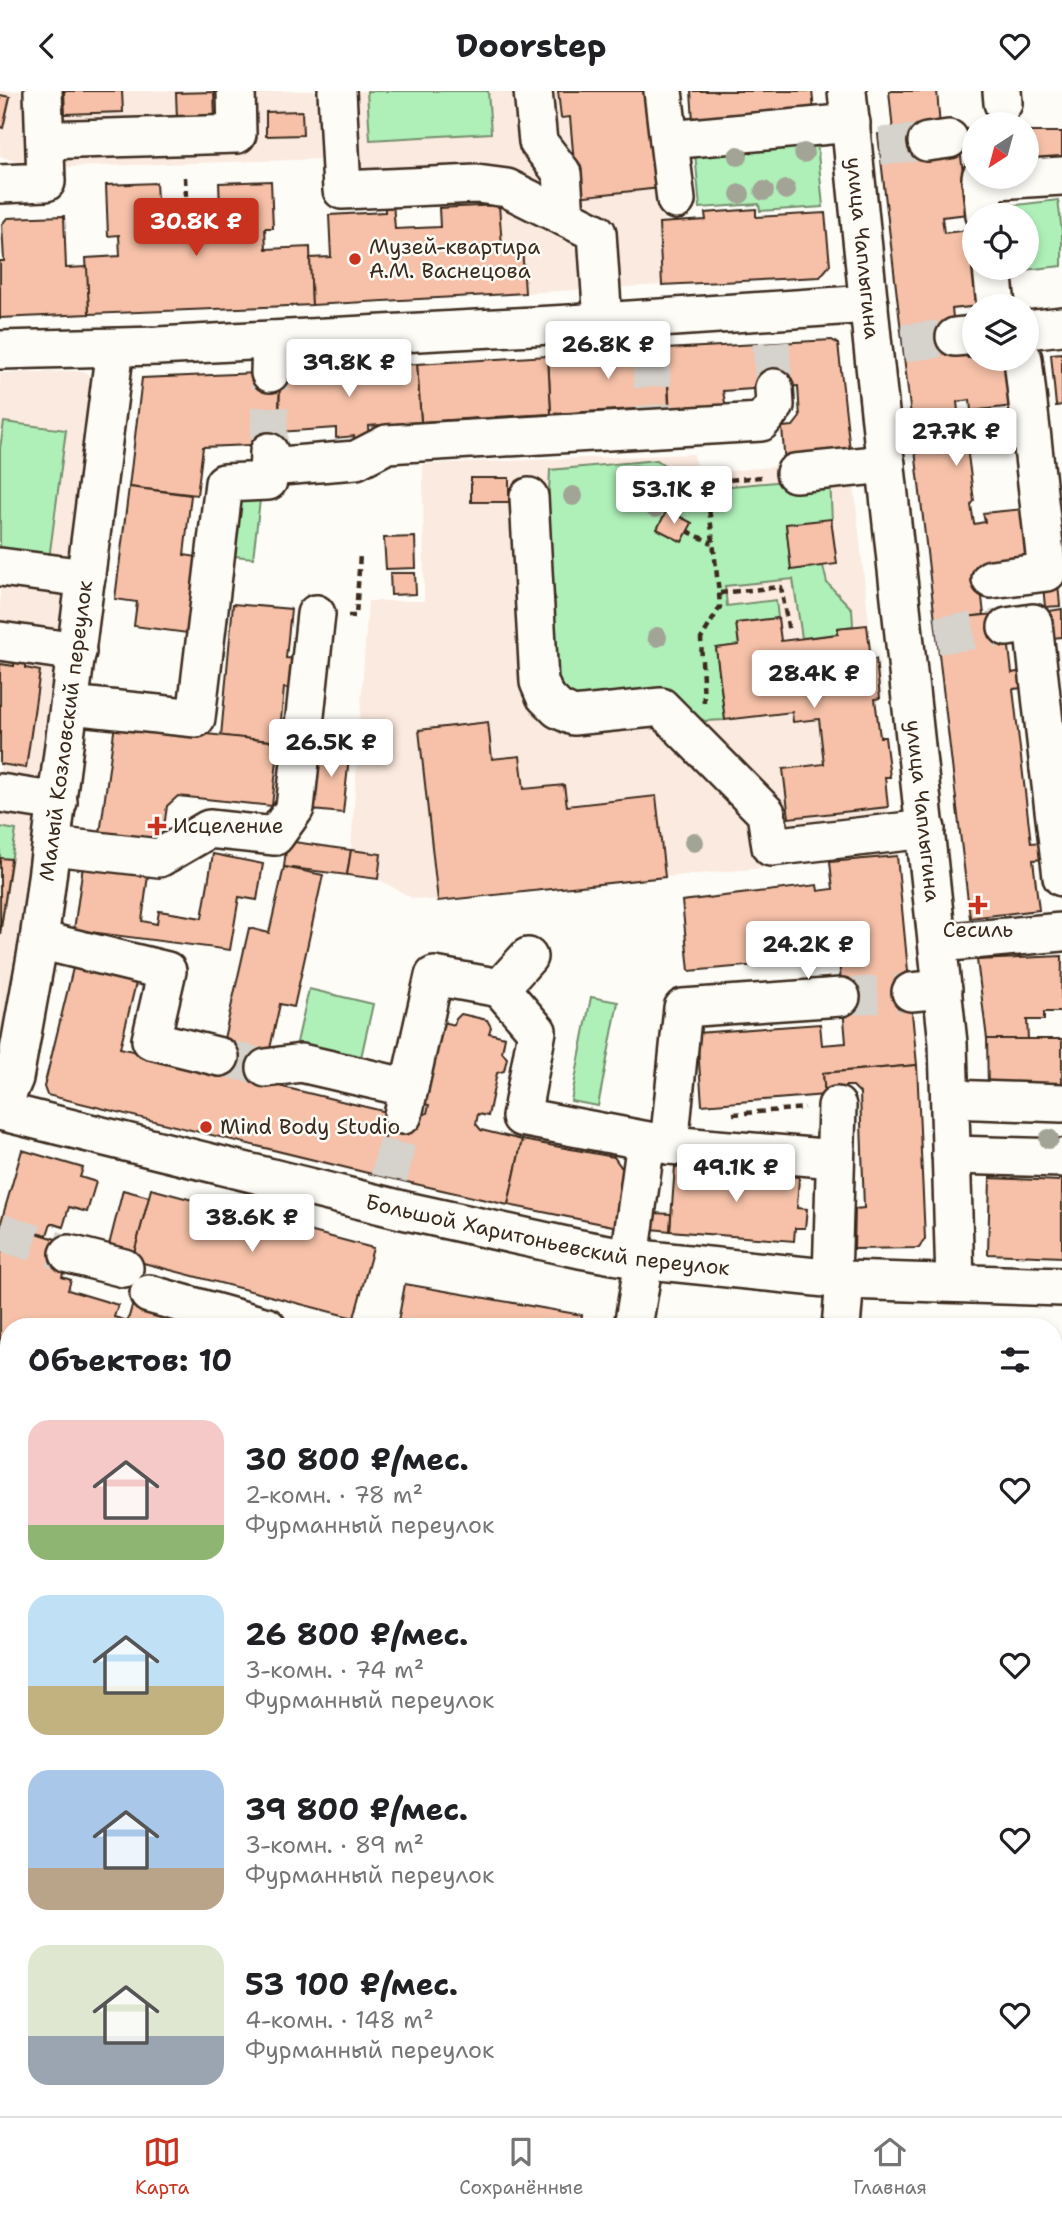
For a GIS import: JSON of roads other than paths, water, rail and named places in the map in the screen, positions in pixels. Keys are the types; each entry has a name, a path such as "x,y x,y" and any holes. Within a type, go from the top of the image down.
{"street":[{"path":"0,184 46,182 43,91"},
{"path":"45,140 237,134 236,91"},
{"path":"337,91 342,190 477,184 507,188 597,233 603,322"},
{"path":"533,91 538,142 562,173 565,217"},
{"path":"663,91 676,201"},
{"path":"669,140 858,128"},
{"name":"улица Чаплыгина","path":"858,128 869,305 888,345 886,464 921,636 926,829 939,943 927,991 948,1043 955,1283"},
{"path":"983,191 1062,176"},
{"path":"0,350 115,348 270,356 603,322 650,335 770,327 869,305"},
{"path":"1039,329 1062,326"},
{"name":"Малый Козловский переулок","path":"0,1111 14,1078 40,940 115,348"},
{"path":"991,579 1047,572 1024,371"},
{"path":"70,705 196,718 224,483 268,481 269,456 356,460 387,444 655,418 761,422 775,405 774,387"},
{"path":"795,473 886,464"},
{"path":"529,497 539,682 545,696 558,709 573,716 661,706 766,813 771,847 926,829"},
{"path":"0,567 86,578"},
{"path":"52,846 159,858 209,829 275,836 295,808 316,614"},
{"path":"1007,627 1033,623 1056,769 1062,877"},
{"path":"0,641 77,652"},
{"path":"0,793 58,802"},
{"path":"939,943 1062,932"},
{"path":"40,940 167,971 151,1040 219,1057"},
{"path":"500,988 528,957"},
{"path":"266,1068 301,1063 406,1102 434,976 500,988 537,1031 521,1117 657,1143 835,1159"},
{"path":"634,1318 637,1259 683,1008 841,997"},
{"path":"950,1099 1062,1103"},
{"path":"837,1106 835,1159 841,1318"},
{"name":"Большой Харитоньевский переулок","path":"0,1111 386,1192 580,1249 637,1259 839,1279 1062,1287"},
{"path":"951,1155 1062,1158"},
{"path":"69,1254 124,1268"},
{"path":"149,1294 235,1318"}],"tunnel":[{"path":"880,146 927,142"},
{"path":"903,343 955,337"},
{"path":"771,343 774,388"},
{"path":"650,350 654,408"},
{"path":"269,444 270,373"},
{"path":"937,635 1007,627"},
{"path":"841,997 911,992"},
{"path":"220,1057 266,1068"},
{"path":"389,1178 403,1115"},
{"path":"0,1232 69,1254"}],"place":[{"name":"Музей-квартира А.М. Васнецова","path":"355,259"},
{"name":"Исцеление","path":"157,826"},
{"name":"Сесиль","path":"978,905"},
{"name":"Mind Body Studio","path":"206,1127"}]}
